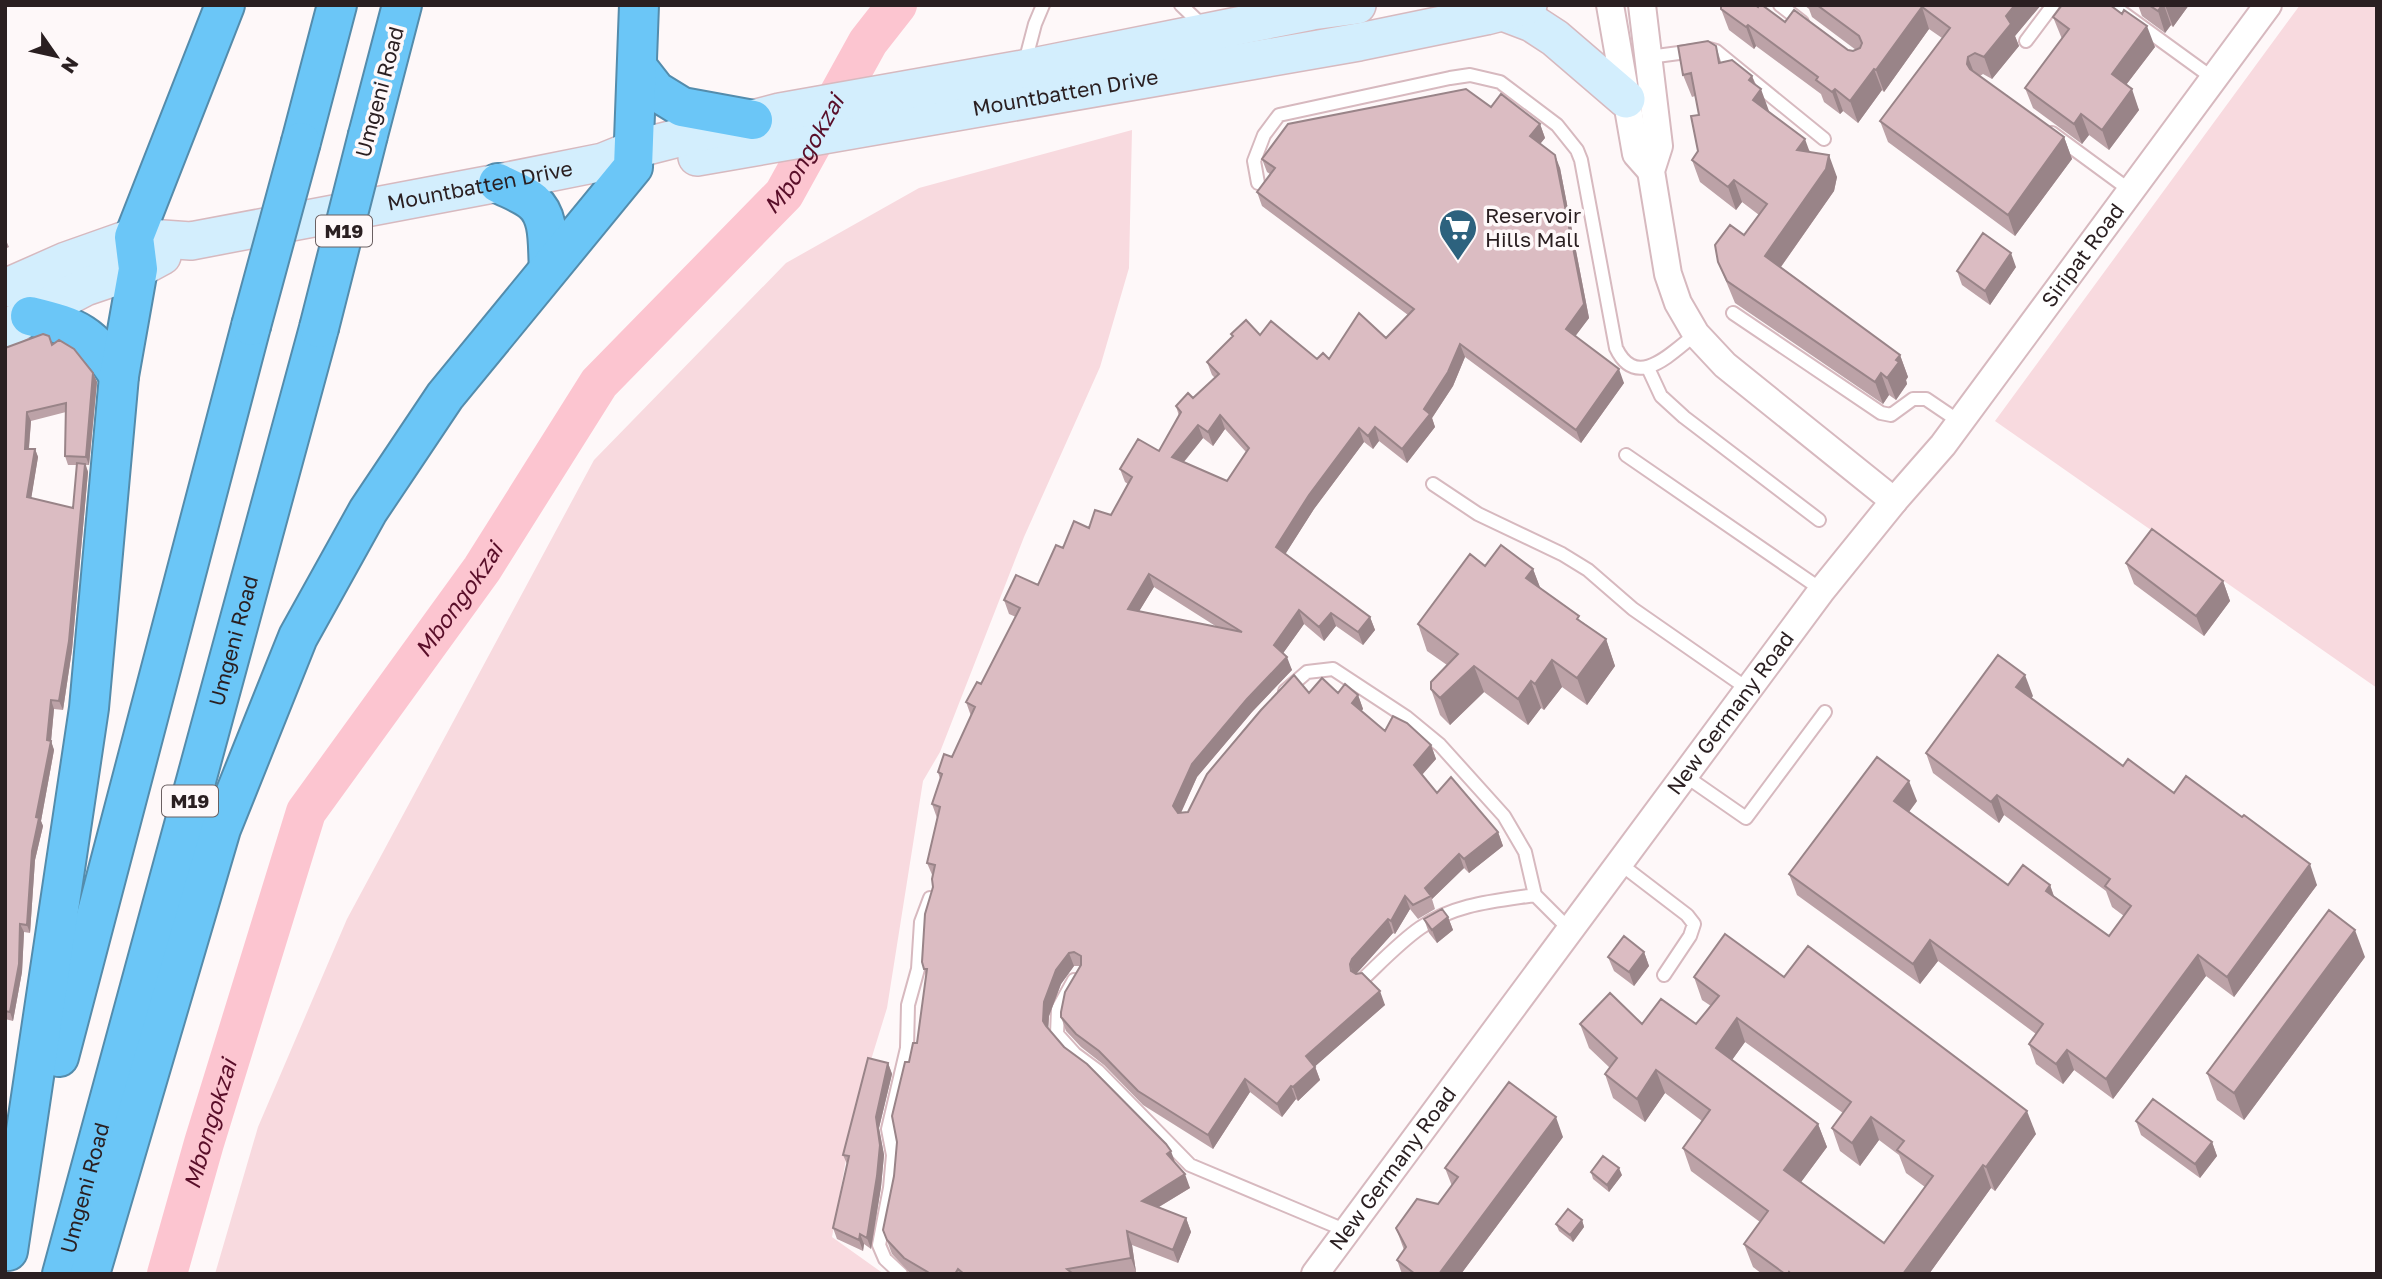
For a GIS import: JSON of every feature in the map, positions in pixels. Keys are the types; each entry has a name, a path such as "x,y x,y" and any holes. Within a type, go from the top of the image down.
{"highway":[{"path":"6,1255 89,708 119,376 136,253 225,5"},
{"name":"M19","path":"6,1255 337,5"},
{"name":"Umgeni Road","path":"62,1274 319,328 402,5"},
{"path":"90,1274 220,829 298,637 368,510 445,396 549,268 624,159 638,68 639,5"},
{"path":"638,68 656,91 682,107 766,116"},
{"path":"498,183 533,202 542,212 546,223 549,268"},
{"path":"18,323 65,325 85,334 103,352 119,376"}],"main road":[{"name":"Mountbatten Drive","path":"136,253 624,159 766,116 1023,69 1209,32 1312,8 1357,5"},
{"name":"Mountbatten Drive","path":"624,159 719,153 1359,43 1515,8"},
{"path":"1515,8 1555,38 1626,99"},
{"path":"5,288 66,261 136,253"},
{"path":"18,323 85,287 136,253"}],"street":[{"path":"1610,5 1636,154 1651,171"},
{"path":"1642,5 1659,146 1651,171 1668,274 1678,303 1696,334 1726,365 1894,501"},
{"name":"Siripat Road","path":"1894,501 1943,445 2268,5"},
{"name":"New Germany Road","path":"1315,1274 1822,590 1894,501"}],"lane":[{"path":"1023,69 1035,24 1044,5"},
{"path":"1181,5 1209,32"},
{"path":"1780,5 1810,27"},
{"path":"2026,41 2053,5"},
{"path":"2112,5 2214,79"},
{"path":"1648,57 1709,49 1716,51 1824,139"},
{"path":"1258,183 1254,161 1264,135 1279,115 1470,75 1500,82 1557,125 1577,150 1584,173 1616,348 1620,356 1629,364 1648,368 1696,334"},
{"path":"2045,128 2131,191"},
{"path":"1733,313 1881,412 1891,415 1913,399 1926,399 1960,422"},
{"path":"1648,368 1661,396 1819,520"},
{"path":"1626,455 1822,590"},
{"path":"1433,484 1478,514 1588,569 1633,609 1748,689"},
{"path":"1275,701 1307,671 1333,669 1406,717 1440,745 1504,816 1525,852 1535,895 1569,929"},
{"path":"1684,775 1746,818 1825,712"},
{"path":"1618,863 1694,923 1690,936 1664,975"},
{"path":"1363,979 1420,928 1448,913 1481,902 1535,895"},
{"path":"901,1274 885,1259 879,1245 890,1188 893,1155 888,1129 907,1048 908,1005 918,970 921,922 930,898"},
{"path":"1078,974 1058,1009 1057,1034 1075,1054 1098,1071 1190,1164 1347,1231"}],"shaded area":[{"path":"2300,5 2377,5 2377,688 1995,421"},
{"path":"1132,130 1129,268 1100,367 1024,537 940,752 923,781 887,1008 854,1115 832,1237 884,1274 215,1274 258,1127 347,919 594,460 786,263 919,188"}],"building":[{"path":"1721,5 1762,5 1785,22 1794,10 1853,51 1860,48 1862,43 1859,36 1817,5 2015,5 2006,16 2011,24 1984,57 1975,53 1968,57 1967,64 1970,69 2064,137 2008,215 1880,121 1950,28 1922,7 1850,101 1835,89 1832,92 1816,80 1818,77 1748,25 1746,27 1721,9"},
{"path":"2062,5 2110,5 2122,14 2124,10 2147,26 2112,74 2132,89 2102,130 2081,114 2074,124 2025,88 2069,29 2053,17"},
{"path":"2149,5 2162,5 2158,11"},
{"path":"1708,41 1716,46 1719,63 1732,60 1752,76 1749,80 1761,89 1753,100 1805,139 1797,150 1829,155 1826,169 1765,256 1900,355 1896,360 1899,362 1887,378 1881,373 1875,382 1727,281 1718,262 1715,245 1730,225 1744,235 1767,204 1734,180 1728,187 1692,160 1698,151 1691,116 1699,115 1691,73 1683,75 1678,46"},
{"path":"1466,89 1491,107 1501,94 1540,124 1530,136 1555,155 1584,304 1566,329 1619,369 1576,430 1460,344 1448,372 1424,409 1430,414 1402,449 1375,427 1368,436 1359,428 1309,495 1276,547 1370,617 1358,632 1331,613 1319,627 1299,610 1274,645 1287,657 1192,764 1173,806 1178,813 1188,812 1207,774 1294,675 1309,693 1322,678 1338,693 1345,684 1358,695 1352,703 1385,731 1393,716 1407,723 1431,745 1414,765 1437,793 1451,777 1498,832 1464,859 1459,854 1425,888 1431,896 1413,905 1405,896 1391,921 1388,919 1352,959 1351,971 1362,973 1380,991 1306,1056 1315,1067 1291,1086 1277,1104 1245,1079 1208,1135 1138,1091 1061,1017 1065,992 1081,965 1081,956 1074,952 1069,953 1056,970 1044,1002 1043,1021 1064,1047 1087,1064 1166,1144 1171,1151 1167,1154 1185,1174 1142,1201 1186,1218 1173,1250 1127,1231 1131,1258 1067,1269 1073,1274 964,1274 958,1269 955,1274 931,1274 904,1258 887,1240 883,1230 894,1176 897,1142 892,1116 905,1062 909,1062 913,1043 917,1043 927,969 924,969 922,962 925,914 933,887 935,865 927,863 940,807 932,804 942,774 938,772 944,754 952,757 975,707 966,702 977,682 981,684 1020,608 1004,600 1016,575 1038,585 1056,545 1063,548 1074,521 1089,528 1095,510 1111,515 1132,477 1120,469 1138,439 1159,451 1181,412 1176,406 1188,393 1193,398 1219,374 1207,362 1246,320 1260,335 1271,321 1317,359 1323,353 1329,359 1359,313 1386,338 1414,309 1257,192 1275,168 1262,159 1288,124","holes":["1220,415 1249,448 1227,481 1172,457 1198,425 1208,432","1149,574 1242,632 1128,609"]},
{"path":"1983,233 2011,253 1985,291 1957,271"},
{"path":"43,334 49,336 52,345 59,340 74,349 93,373 86,457 65,456 66,403 27,412 25,449 35,449 27,497 73,508 77,463 85,464 69,641 59,701 51,700 47,740 51,741 36,817 39,818 32,851 27,925 20,924 19,964 10,1012 5,1011 5,348"},
{"path":"2152,529 2223,581 2196,616 2126,563"},
{"path":"1501,545 1533,569 1526,578 1606,639 1577,678 1552,660 1535,684 1531,681 1518,699 1474,666 1440,698 1431,689 1431,682 1458,654 1418,624 1470,554 1485,566"},
{"path":"1998,655 2025,675 2016,687 2123,766 2128,759 2174,793 2186,776 2310,864 2227,977 2198,955 2106,1079 2067,1050 2056,1064 2029,1044 2043,1024 1930,940 1913,964 1789,874 1877,757 1909,781 1894,801 2008,885 2023,865 2050,885 2046,891 2109,936 2131,906 2105,886 2110,879 1997,795 1991,802 1926,753"},
{"path":"1442,909 1448,917 1432,930 1424,919"},
{"path":"2329,910 2355,930 2234,1093 2207,1073"},
{"path":"1725,934 1784,977 1808,946 2027,1111 1986,1167 1983,1165 1903,1274 1785,1274 1744,1244 1768,1211 1683,1148 1710,1110 1656,1070 1637,1099 1605,1074 1617,1058 1580,1024 1610,993 1642,1024 1661,999 1696,1024 1719,996 1694,977","holes":["1737,1018 1851,1102 1832,1128 1852,1143 1871,1117 1904,1141 1897,1150 1933,1176 1884,1243 1784,1170 1818,1124 1716,1048"]},
{"path":"1624,936 1644,952 1629,972 1608,957"},
{"path":"868,1058 888,1063 876,1117 880,1145 867,1238 860,1234 859,1240 833,1228 849,1156 843,1155"},
{"path":"1509,1082 1556,1117 1439,1274 1415,1274 1397,1260 1406,1247 1396,1228 1417,1199 1438,1204 1458,1177 1445,1168"},
{"path":"2153,1099 2212,1142 2195,1164 2136,1121"},
{"path":"1603,1156 1619,1168 1607,1185 1591,1172"},
{"path":"1568,1209 1582,1220 1570,1235 1556,1224"}],"waterway":[{"name":"Mbongokzai","path":"167,1274 204,1143 306,812 482,569 599,383 784,194 868,42 897,5"}],"place":[{"name":"Reservoir Hills Mall","path":"1458,262"}]}
